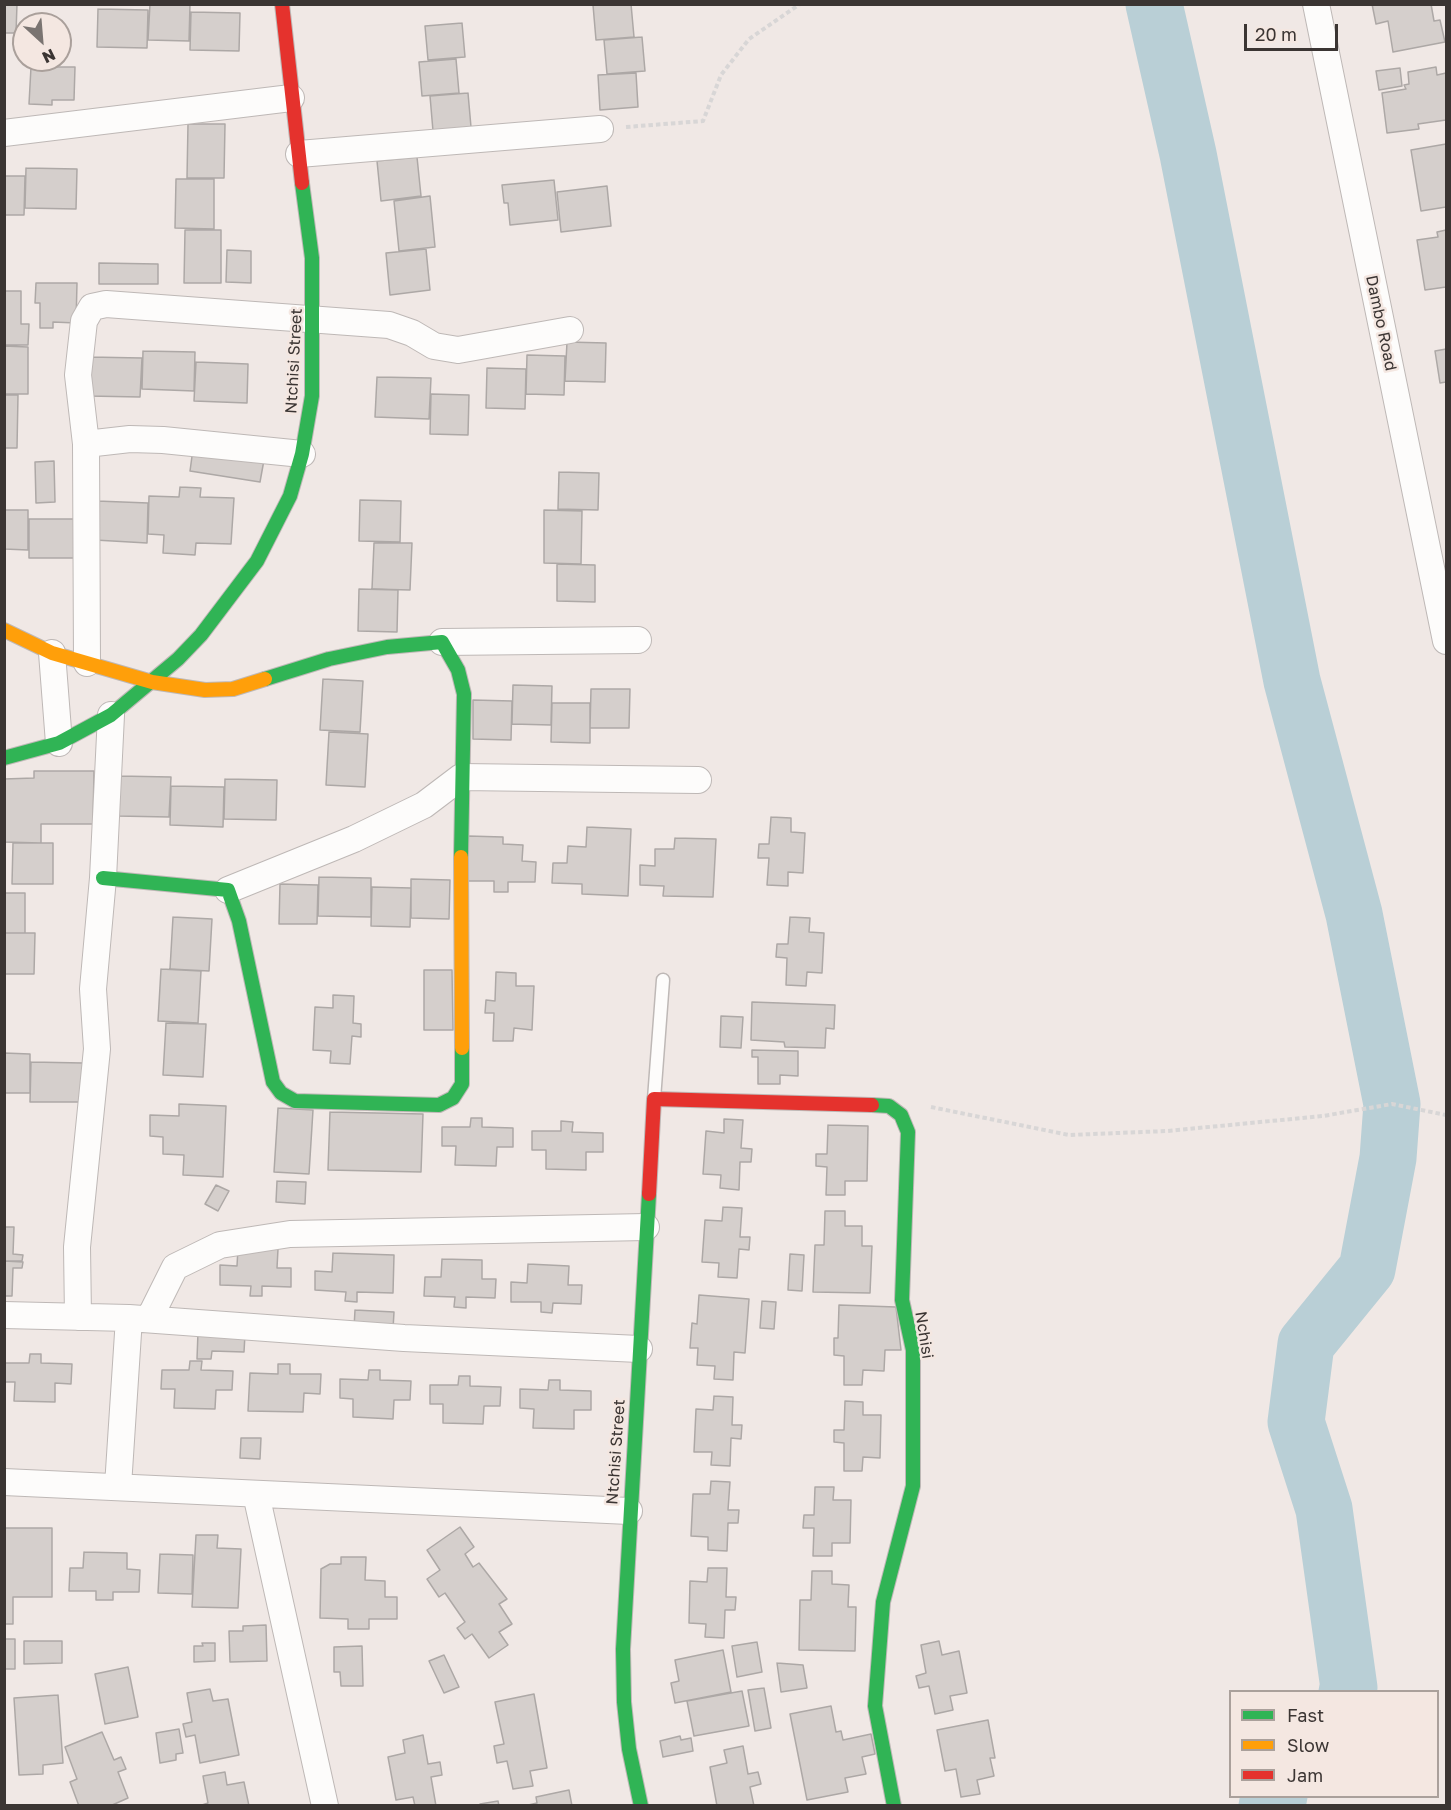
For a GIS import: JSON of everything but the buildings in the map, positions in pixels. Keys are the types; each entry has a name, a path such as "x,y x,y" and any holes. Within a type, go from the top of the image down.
{"street":[{"name":"Ntchisi Street","path":"4,758 59,743 111,715 152,682 201,635 257,561 290,496 302,454 312,396 313,317 312,258 291,98 282,4"},
{"name":"Dambo Road","path":"1316,4 1446,641"},
{"path":"4,133 291,98"},
{"path":"299,154 600,129"},
{"path":"87,663 86,444 78,375 84,321 92,308 106,304 313,317 389,325 412,333 434,346 458,350 570,330"},
{"path":"86,444 130,439 163,440 302,454"},
{"path":"4,630 52,653 152,682 205,690 233,689 329,659 387,647 442,642 638,640"},
{"path":"228,890 240,921 273,1082 280,1093 295,1101 439,1105 453,1098 462,1084 461,777 464,694 458,670 442,642"},
{"path":"52,653 59,743"},
{"path":"78,1317 77,1247 97,1050 93,988 104,878 111,715"},
{"path":"104,878 228,890 354,839 424,805 461,777 698,780"},
{"name":"Ntchisi Street","path":"641,1806 629,1749 624,1702 623,1649 654,1100"},
{"path":"654,1100 889,1106"},
{"name":"Nchisi","path":"889,1106 901,1115 908,1132 902,1300 913,1350 913,1486 883,1602 875,1706 889,1798"},
{"path":"118,1486 139,1318 174,1267 220,1245 290,1234 646,1227"},
{"path":"4,1316 139,1318 404,1338 639,1349"},
{"path":"4,1482 629,1511"},
{"path":"256,1494 325,1806"}],"lane":[{"path":"654,1100 663,980"}],"path":[{"path":"600,129 703,121 721,75 749,39 800,4"},
{"path":"889,1106 926,1105 1069,1136 1167,1131 1323,1116 1392,1104 1446,1115"}],"waterway":[{"path":"1154,4 1188,154 1292,681 1354,914 1392,1104 1388,1158 1367,1269 1306,1344 1296,1422 1324,1509 1348,1690"},
{"path":"1267,1806 1277,1798"}],"traffic: fast":[{"path":"4,758 59,743 111,715 178,659 201,635 257,561 290,496 302,454 312,396 312,258 302,183"},
{"path":"265,679 329,659 387,647 442,642 458,670 464,694 461,857"},
{"path":"103,878 228,890 239,921 273,1082 281,1093 295,1101 439,1105 453,1098 462,1084 462,1048"},
{"path":"872,1105 889,1106 901,1115 908,1132 902,1300 913,1350 913,1486 883,1602 875,1706 894,1806"},
{"path":"641,1806 629,1749 624,1702 623,1649 649,1194"}],"traffic: slow":[{"path":"4,630 52,653 152,682 205,690 233,689 265,679"},
{"path":"461,857 462,1048"}],"traffic: jam":[{"path":"282,4 302,183"},
{"path":"649,1194 654,1099 872,1105"}]}
